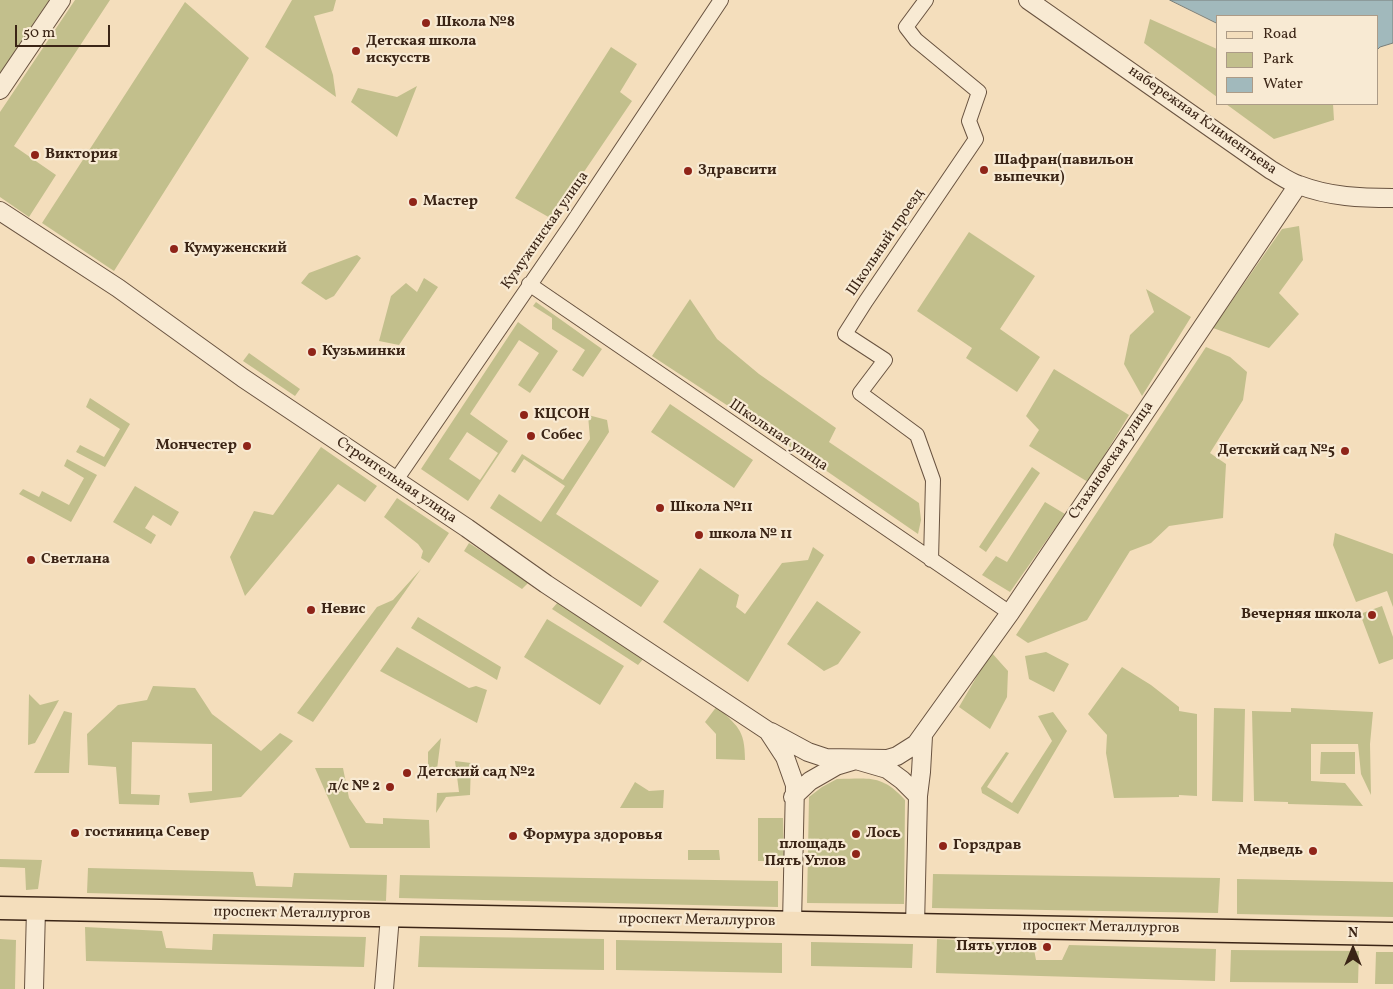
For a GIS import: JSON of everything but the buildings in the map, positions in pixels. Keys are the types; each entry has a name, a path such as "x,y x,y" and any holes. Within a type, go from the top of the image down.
{"main road":[{"name":"проспект Металлургов","path":"0,908 1393,934"}],"street":[{"path":"0,90 61,0"},
{"name":"Кумужинская улица","path":"396,480 593,192 721,0"},
{"name":"Школьный проезд","path":"926,0 906,28 916,40 979,92 970,121 976,139 845,334 885,360 860,393 917,435 933,480 932,560"},
{"name":"набережная Климентьева","path":"1028,0 1271,170 1298,185 1344,197 1393,198"},
{"name":"Стахановская улица","path":"923,736 1010,613 1298,185"},
{"name":"Строительная улица","path":"0,210 118,288 244,378 467,528 546,584 768,731 785,757 795,785 794,797"},
{"name":"Школьная улица","path":"529,284 1010,613"},
{"path":"768,731 808,752 826,758 856,760 887,759 897,756 916,744 923,736"},
{"path":"915,926 918,796 922,772 923,736"},
{"path":"792,923 794,797 810,781 836,766 856,760 887,769 902,780 918,796"},
{"path":"34,989 36,909"},
{"path":"384,989 390,916"}],"green space":[{"path":"0,0 49,0 0,74"},
{"path":"75,0 110,0 14,146 56,175 29,217 0,197 0,112"},
{"path":"292,0 336,0 333,11 314,16 333,75 336,97 265,47"},
{"path":"185,2 249,58 114,271 42,223"},
{"path":"1150,19 1216,49 1216,96 1144,43"},
{"path":"611,47 637,64 620,92 632,101 552,219 515,198"},
{"path":"417,86 397,137 351,102 358,88 397,97"},
{"path":"1227,105 1333,105 1334,120 1274,139"},
{"path":"1299,226 1303,260 1279,293 1299,314 1269,348 1213,328 1282,229"},
{"path":"969,232 1035,276 1000,329 1040,357 1017,392 966,358 972,348 917,311"},
{"path":"357,255 361,258 334,296 326,300 301,283 309,273"},
{"path":"424,278 438,287 399,345 379,341 391,296 406,283 417,292"},
{"path":"1146,289 1191,317 1142,396 1124,364 1130,335 1154,312"},
{"path":"690,299 717,339 759,374 836,428 829,442 919,503 921,520 918,534 815,463 652,356"},
{"path":"536,302 602,349 583,377 572,370 585,350 552,329 552,318 533,306"},
{"path":"518,322 558,351 530,393 518,385 539,353 519,340 470,414 508,441 468,501 421,469","holes":["467,432 498,453 480,480 449,459"]},
{"path":"1206,347 1230,357 1247,372 1243,400 1210,453 1226,464 1223,518 1169,526 1151,543 1130,551 1087,620 1028,643 1016,635"},
{"path":"249,353 300,389 295,396 243,361"},
{"path":"1054,369 1129,415 1088,482 1029,446 1039,430 1026,416"},
{"path":"90,398 130,424 105,467 76,452 80,445 104,457 120,429 86,407"},
{"path":"670,404 753,460 734,488 651,432"},
{"path":"588,415 607,420 609,432 556,514 659,581 641,607 490,508 499,494 541,522 565,486 524,459 515,473 511,471 522,454 563,480 590,439"},
{"path":"321,447 377,486 365,502 338,484 245,596 230,557 254,511 273,515"},
{"path":"67,459 97,475 71,522 19,494 23,489 39,497 42,491 69,505 84,478 64,466"},
{"path":"1032,467 1040,473 986,552 979,547"},
{"path":"135,486 179,512 171,526 153,515 145,528 156,535 151,544 113,522"},
{"path":"397,498 449,533 429,563 421,558 423,551 418,544 384,517"},
{"path":"1045,502 1065,514 1010,592 982,575 996,556 1007,562"},
{"path":"1335,533 1393,554 1393,607 1387,591 1356,602 1333,545"},
{"path":"469,543 529,582 522,589 464,551"},
{"path":"813,547 824,555 748,682 663,622 700,568 739,595 736,607 745,614 782,563 808,560"},
{"path":"421,569 313,722 297,713 377,607 393,600"},
{"path":"817,601 861,632 838,664 824,671 787,644"},
{"path":"558,602 644,658 638,665 552,609"},
{"path":"1382,606 1393,637 1393,659 1379,664 1360,614"},
{"path":"418,617 501,667 497,680 411,628"},
{"path":"547,619 624,666 600,705 524,657"},
{"path":"397,647 469,688 476,686 487,690 477,723 380,671"},
{"path":"991,652 1008,671 1007,697 990,729 959,707"},
{"path":"1046,652 1069,664 1054,692 1029,679 1025,656"},
{"path":"1122,667 1151,685 1179,707 1179,711 1197,714 1197,796 1114,798 1106,753 1107,735 1088,714"},
{"path":"153,686 195,688 212,714 261,751 280,733 293,741 241,797 190,803 188,793 212,791 212,744 132,742 131,794 160,795 159,805 119,804 116,767 88,765 87,734 118,705 147,700"},
{"path":"29,694 40,705 59,700 35,743 28,745"},
{"path":"717,706 735,724 741,734 745,749 745,760 716,759 716,734 705,722"},
{"path":"1214,708 1245,709 1243,802 1212,801"},
{"path":"1291,708 1373,712 1370,744 1371,795 1361,774 1358,744 1311,744 1311,781 1345,783 1363,806 1254,801 1252,711 1291,712"},
{"path":"64,711 72,713 69,773 34,773"},
{"path":"1053,712 1067,731 1018,814 982,793 981,788 1006,752 1009,753 987,787 1012,803 1052,741 1038,716"},
{"path":"441,738 437,769 428,770 428,752"},
{"path":"1321,752 1355,752 1355,774 1320,774"},
{"path":"455,761 471,763 470,795 446,797 436,813 437,793 459,792"},
{"path":"315,768 343,768 349,798 366,823 383,824 383,818 429,820 430,848 350,848"},
{"path":"837,779 867,779 882,782 905,800 904,904 807,903 809,797"},
{"path":"635,782 649,791 664,790 663,808 620,808"},
{"path":"758,818 783,818 784,861 758,861"},
{"path":"688,850 719,850 720,860 688,860"},
{"path":"0,859 42,860 38,889 26,890 25,868 0,867"},
{"path":"88,868 253,872 256,886 292,887 294,873 387,875 386,901 87,893"},
{"path":"933,874 1220,878 1218,913 932,908"},
{"path":"400,875 778,881 778,907 399,898"},
{"path":"1237,879 1393,882 1393,917 1237,914"},
{"path":"85,927 162,931 166,948 212,950 213,934 366,937 364,967 86,961"},
{"path":"420,936 604,939 604,970 418,967"},
{"path":"0,939 16,940 15,989 0,989"},
{"path":"937,939 1033,944 1036,960 1062,960 1069,945 1216,949 1215,981 936,973"},
{"path":"616,940 782,943 782,973 616,970"},
{"path":"811,942 913,944 912,968 811,966"},
{"path":"1231,950 1359,951 1358,983 1230,982"},
{"path":"1376,952 1393,952 1393,984 1375,984"}],"water":[{"path":"1170,0 1393,0 1393,43 1378,49 1378,15 1216,15 1216,23"}],"place":[{"name":"Школа №8","path":"426,23"},
{"name":"Детская школа искусств","path":"356,51"},
{"name":"Виктория","path":"35,155"},
{"name":"Шафран(павильон выпечки)","path":"984,170"},
{"name":"Здравсити","path":"688,171"},
{"name":"Мастер","path":"413,202"},
{"name":"Кумуженский","path":"174,249"},
{"name":"Кузьминки","path":"312,352"},
{"name":"КЦСОН","path":"524,415"},
{"name":"Собес","path":"531,436"},
{"name":"Мончестер","path":"247,446"},
{"name":"Детский сад №5","path":"1345,451"},
{"name":"Школа №11","path":"660,508"},
{"name":"школа № 11","path":"699,535"},
{"name":"Светлана","path":"31,560"},
{"name":"Невис","path":"311,610"},
{"name":"Вечерняя школа","path":"1372,615"},
{"name":"Детский сад №2","path":"407,773"},
{"name":"д/с № 2","path":"390,787"},
{"name":"гостиница Север","path":"75,833"},
{"name":"Лось","path":"856,834"},
{"name":"Формура здоровья","path":"513,836"},
{"name":"Горздрав","path":"943,846"},
{"name":"Медведь","path":"1313,851"},
{"name":"площадь Пять Углов","path":"856,854"},
{"name":"Пять углов","path":"1047,947"}]}
